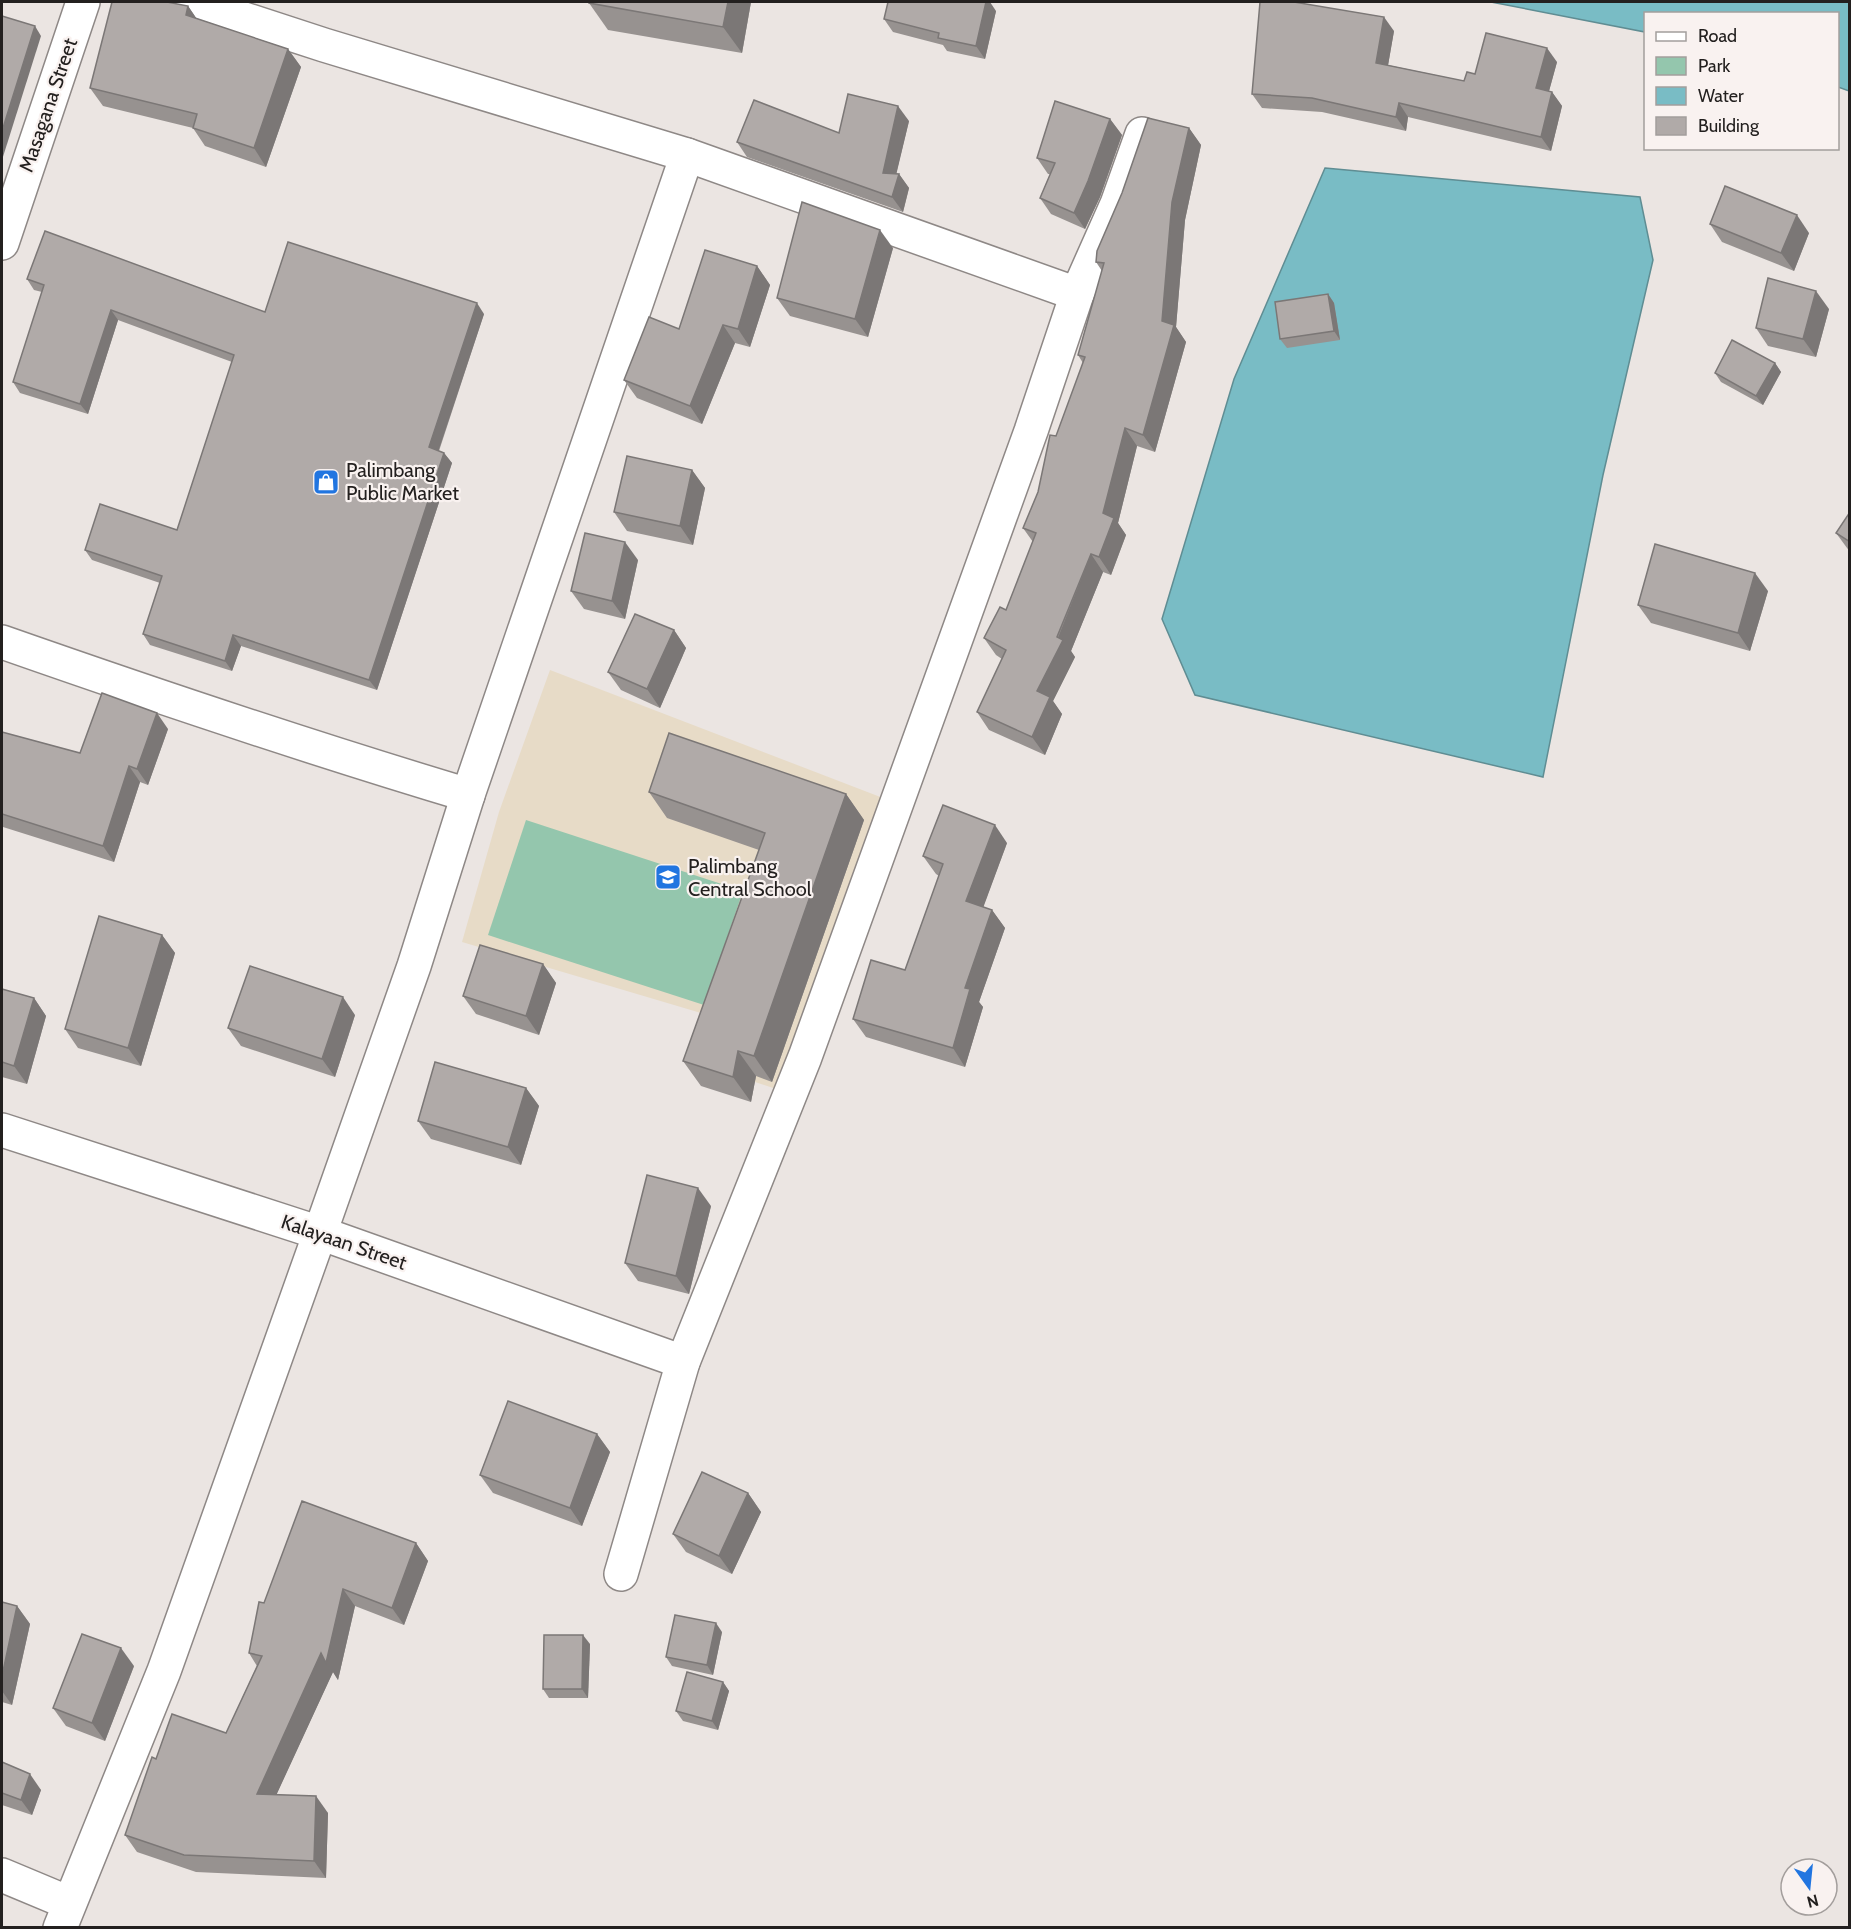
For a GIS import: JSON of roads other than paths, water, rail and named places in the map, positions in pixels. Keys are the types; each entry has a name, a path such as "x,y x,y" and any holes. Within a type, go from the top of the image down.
{"street":[{"name":"Masagana Street","path":"2,243 83,2"},
{"path":"192,2 324,45 687,155 1077,294"},
{"path":"621,1574 683,1362 805,1057 1007,499 1077,294 1117,204 1142,134"},
{"path":"2,1875 64,1915 164,1671 414,966 468,795 687,155"},
{"path":"2,642 118,683 383,770 468,795"},
{"name":"Kalayaan Street","path":"2,1130 320,1233 683,1362"}],"water":[{"path":"1491,2 1849,2 1849,91 1839,87 1839,12 1644,12 1644,32"},
{"path":"1325,168 1640,197 1653,260 1603,475 1543,777 1195,695 1162,619 1234,379"}],"place":[{"name":"Palimbang Public Market","path":"326,482"},
{"name":"Palimbang Central School","path":"668,877"}]}
